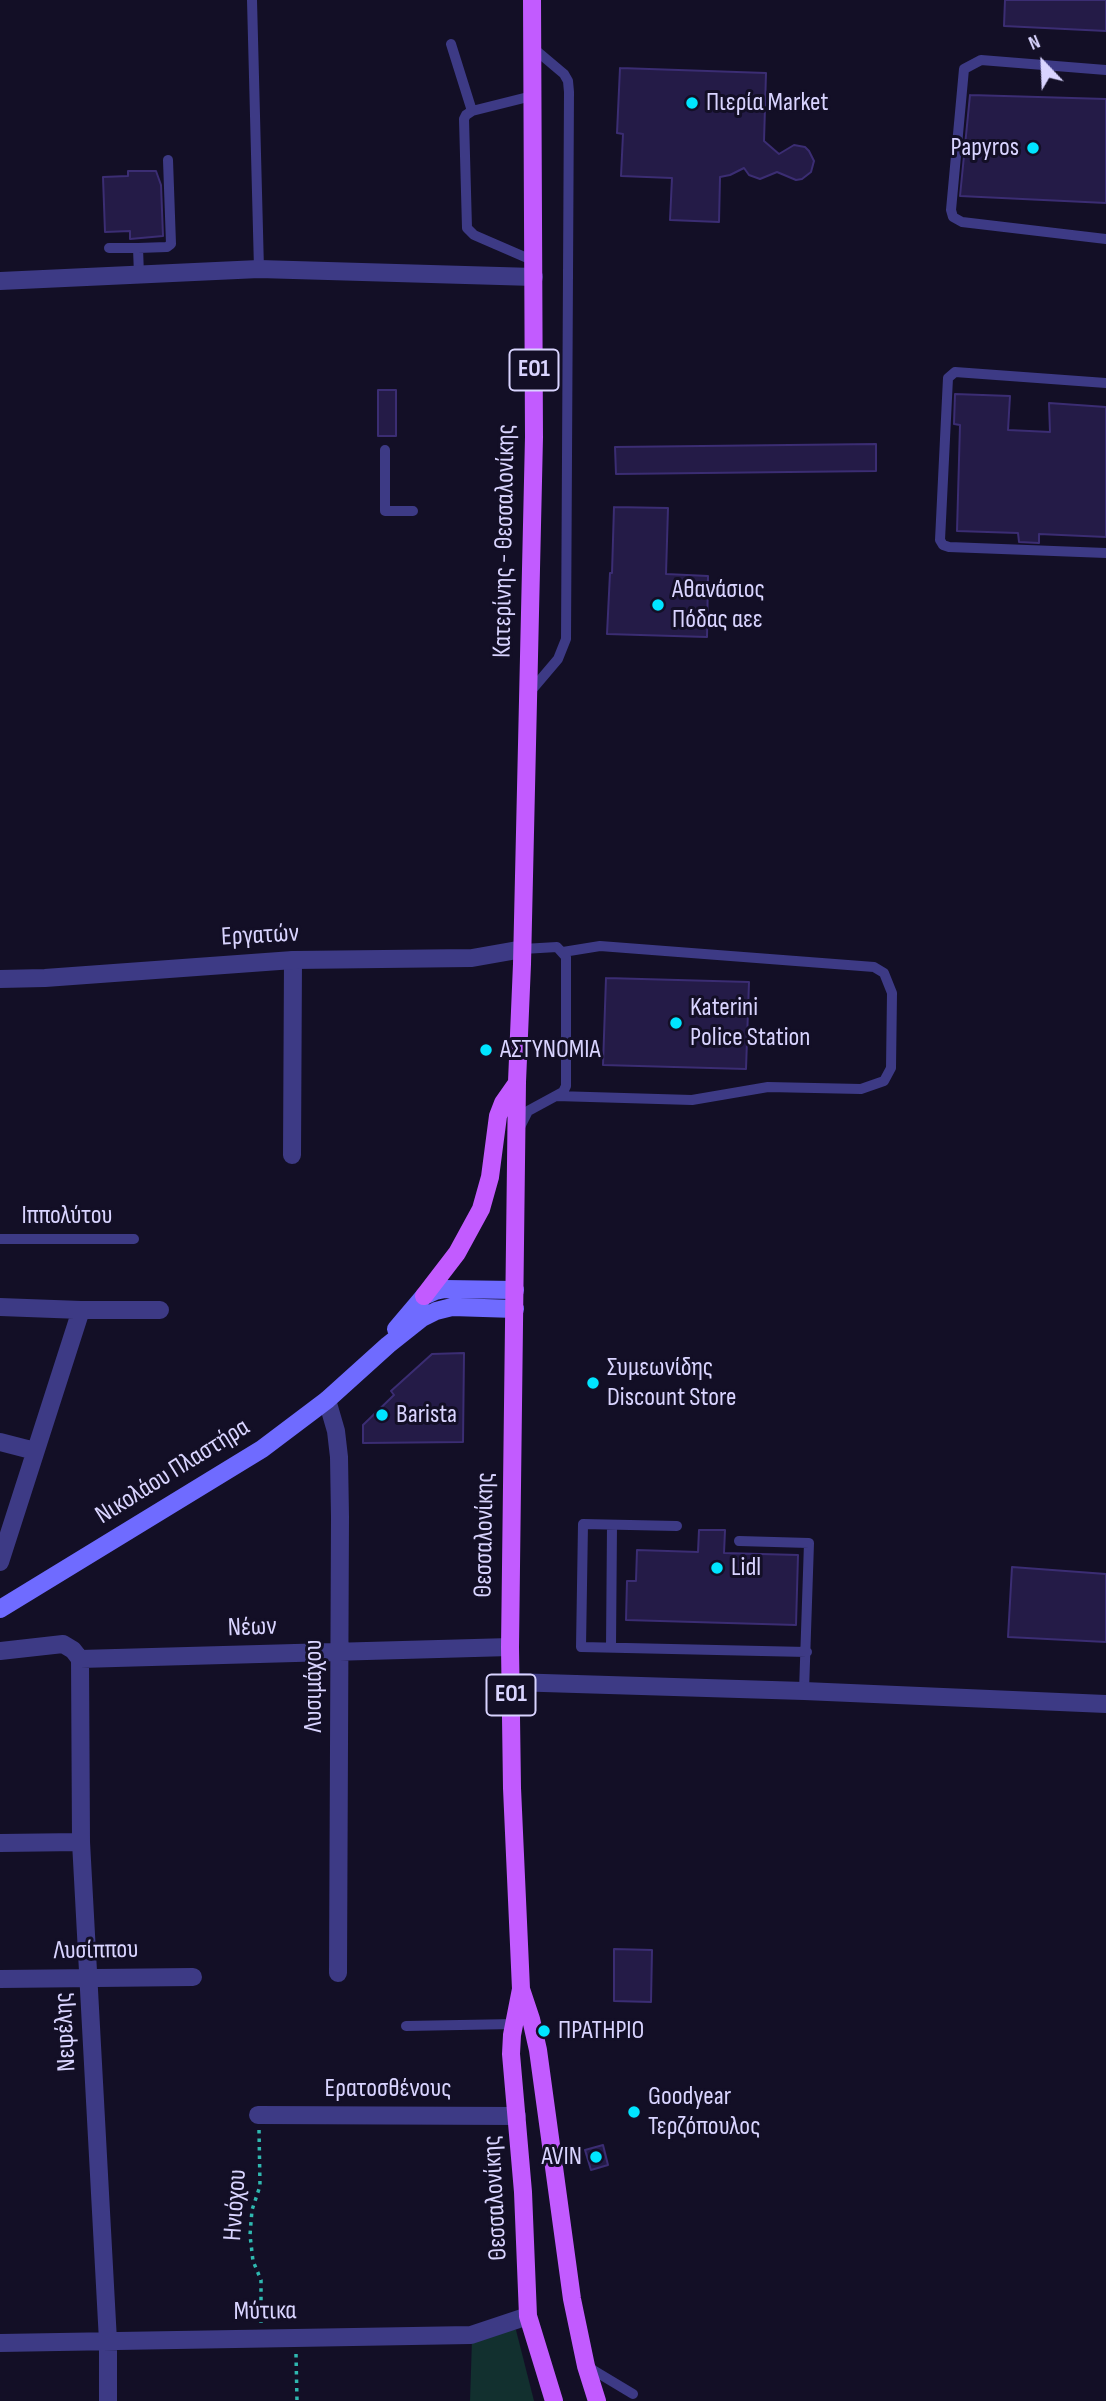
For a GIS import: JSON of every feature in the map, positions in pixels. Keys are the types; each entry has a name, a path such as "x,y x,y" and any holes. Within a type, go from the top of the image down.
{"main road":[{"name":"Κατερίνης - Θεσσαλονίκης","path":"517,1082 523,949 534,437 532,0"},
{"name":"Θεσσαλονίκης","path":"517,1082 510,1647 521,1989 538,2050 570,2286 586,2366"},
{"path":"424,1296 457,1253 481,1209 490,1177 498,1116 517,1082"},
{"path":"424,1296 445,1289 515,1290"},
{"name":"Νικολάου Πλαστήρα","path":"365,1367 424,1296"},
{"name":"Νικολάου Πλαστήρα","path":"0,1609 262,1449 327,1400 414,1324 444,1308 515,1309"},
{"name":"Θεσσαλονίκης","path":"521,1989 511,2054 528,2316 554,2401"},
{"name":"ΕΟ1","path":"586,2366 597,2401"}],"street":[{"path":"0,281 259,269 534,269"},
{"name":"Εργατών","path":"0,979 293,960 472,958 523,949"},
{"path":"292,1156 293,960"},
{"path":"0,1307 160,1310"},
{"path":"0,1562 81,1310"},
{"name":"Λυσιμάχου","path":"327,1400 336,1431 339,1457 338,1973"},
{"path":"0,1442 35,1451"},
{"path":"0,1651 63,1644 73,1650 80,1659"},
{"name":"Νέων","path":"80,1659 510,1647"},
{"name":"Νεφέλης","path":"80,1659 81,1842 108,2342 108,2401"},
{"path":"511,1682 1106,1704"},
{"path":"0,1843 81,1842"},
{"name":"Λυσίππου","path":"0,1979 192,1976"},
{"name":"Ερατοσθένους","path":"258,2115 517,2116"},
{"name":"Μύτικα","path":"0,2343 471,2334 528,2316"}],"lane":[{"path":"252,0 259,269"},
{"path":"451,44 471,111"},
{"path":"528,695 558,659 566,639 569,92 564,74 531,46"},
{"path":"1106,70 981,60 964,69 951,210 953,217 962,222 1106,239"},
{"path":"532,96 471,111 464,119 467,228 474,235 534,269"},
{"path":"108,248 167,247 171,244 168,160"},
{"path":"138,248 139,275"},
{"path":"1106,383 955,372 948,378 940,540 943,545 949,547 1106,553"},
{"path":"385,450 385,511 413,510"},
{"path":"523,949 554,947 563,951 600,946 874,967 884,972 892,993 891,1068 884,1081 861,1089 768,1087 692,1100 556,1096"},
{"path":"517,1133 528,1111 563,1092 566,1086 567,963 563,951"},
{"name":"Ιππολύτου","path":"0,1238 134,1238"},
{"path":"677,1526 583,1524 580,1647 807,1652"},
{"path":"611,1647 612,1525"},
{"path":"739,1541 808,1543 804,1691"},
{"path":"406,2026 514,2024"},
{"path":"586,2366 633,2394"}],"path":[{"name":"Ηνιόχου","path":"258,2115 260,2186 252,2210 250,2235 253,2261 261,2280 262,2339"},
{"path":"296,2338 297,2401"}],"green space":[{"path":"512,2328 516,2330 534,2401 470,2401 472,2339"}],"building":[{"path":"1005,0 1106,0 1106,31 1004,26"},
{"path":"620,68 766,73 764,141 779,154 794,145 805,147 814,161 811,172 796,180 777,172 760,179 749,175 744,168 720,177 719,222 670,220 672,178 621,176 623,134 617,133"},
{"name":"Papyros","path":"970,95 1106,99 1106,203 960,196"},
{"path":"128,171 156,171 161,185 163,236 130,239 130,231 105,232 103,177 128,176"},
{"path":"378,390 396,390 396,436 378,436"},
{"path":"955,394 1010,396 1008,430 1050,432 1049,403 1106,407 1106,537 1039,534 1039,543 1019,542 1018,533 957,531 960,425 954,424"},
{"path":"876,444 876,471 616,474 615,447"},
{"name":"Αθανάσιος Πόδας αεε","path":"614,507 668,508 666,574 708,576 707,637 607,634"},
{"name":"Katerini Police Station","path":"606,978 749,982 746,1069 603,1065"},
{"path":"464,1353 463,1442 363,1443 363,1425 394,1395 391,1391 432,1354"},
{"name":"Lidl","path":"699,1530 725,1530 724,1553 798,1555 796,1625 626,1620 627,1581 636,1581 637,1550 698,1552"},
{"path":"1012,1567 1106,1574 1106,1642 1008,1637"},
{"path":"614,1949 652,1950 651,2002 614,2001"},
{"path":"603,2145 608,2165 591,2170 585,2150"}],"place":[{"name":"Πιερία Market","path":"692,103"},
{"name":"Papyros","path":"1033,148"},
{"name":"Αθανάσιος Πόδας αεε","path":"658,605"},
{"name":"Katerini Police Station","path":"676,1023"},
{"name":"ΑΣΤΥΝΟΜΙΑ","path":"486,1050"},
{"name":"Συμεωνίδης Discount Store","path":"593,1383"},
{"name":"Barista","path":"382,1415"},
{"name":"Lidl","path":"717,1568"},
{"name":"ΠΡΑΤΗΡΙΟ","path":"544,2031"},
{"name":"Goodyear Τερζόπουλος","path":"634,2112"},
{"name":"AVIN","path":"596,2157"}]}
